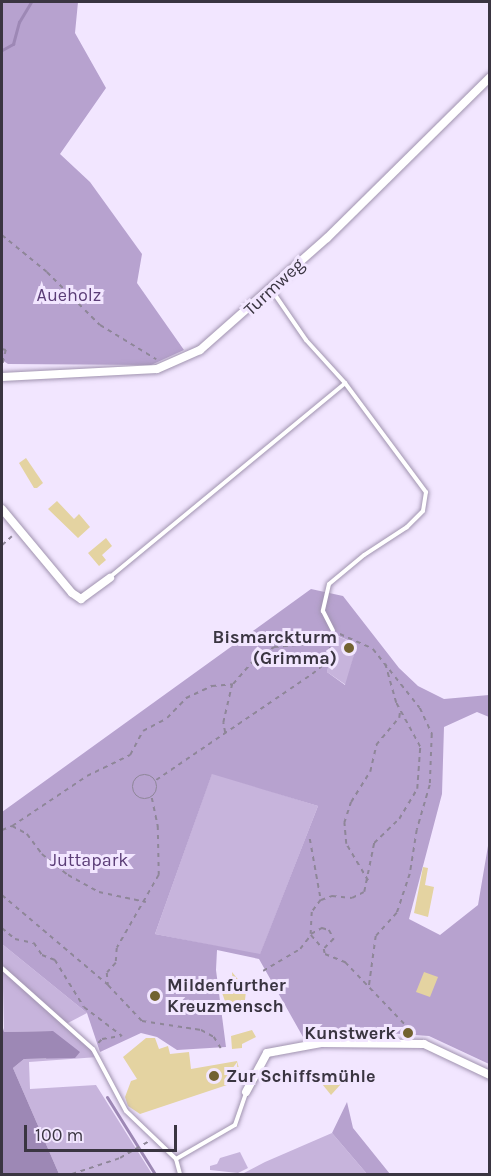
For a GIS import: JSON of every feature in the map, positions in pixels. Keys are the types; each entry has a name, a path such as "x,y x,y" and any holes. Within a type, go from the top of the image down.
{"street":[{"name":"Turmweg","path":"2,377 172,365 200,350 271,289 489,77"},
{"path":"2,509 72,593 81,599 110,578"},
{"path":"246,1092 267,1053 321,1043 424,1044 489,1075"}],"lane":[{"path":"271,289 306,340 345,383 419,478 427,501 407,527 364,555 329,584 323,611 333,631"},
{"path":"110,578 345,383"},
{"path":"2,968 93,1049 126,1112 176,1159 180,1174"},
{"path":"176,1159 235,1125 246,1092"}],"path":[{"path":"2,235 47,272 100,326 140,352 172,365"},
{"path":"2,349 6,350 2,368"},
{"path":"2,545 19,530"},
{"path":"156,780 328,661 333,631 373,650 429,723 432,764 403,901 398,913 376,936 369,987"},
{"path":"225,733 223,723 232,684 256,658 274,647 308,644"},
{"path":"384,664 400,710 420,747 421,768 417,789 399,819 374,843 369,856 369,882 364,892 352,898 332,896 321,900 312,912 311,934 315,944 324,949 325,954 345,962 424,1044"},
{"path":"2,830 12,826 87,776 130,755 143,731 167,718 186,698 212,686 232,684"},
{"path":"369,882 346,844 344,823 351,802 370,772 376,745 399,718 400,710"},
{"path":"108,985 107,973 116,963 117,948 132,917 146,902 157,882 161,861 152,798 158,790 156,780 148,775 138,776 133,784 134,794 142,799 152,798"},
{"path":"12,826 27,834 42,854 68,875 99,892 146,902"},
{"path":"310,839 321,900"},
{"path":"2,895 108,985 142,1021 201,1030 214,1036 221,1048"},
{"path":"2,928 15,939 34,944 42,955 55,960 84,1007 122,1036 102,1039 93,1049"},
{"path":"263,971 300,949 311,934 322,928 329,930 334,939 324,949"},
{"path":"74,1174 134,1151 143,1145"}],"shaded area":[{"path":"335,635 357,644 346,685 327,672"},
{"path":"212,773 318,806 260,955 155,934"},
{"path":"2,944 87,1013 66,1024 98,1057 29,1062 30,1089 96,1085 152,1174 59,1174 13,1068 24,1059 46,1059 53,1031 4,1032"},
{"path":"2,1024 4,1032 53,1031 80,1052 75,1058 24,1059 13,1068 59,1174 2,1174"},
{"path":"332,1133 367,1174 242,1174 265,1162"},
{"path":"240,1152 248,1168 238,1173 210,1170 210,1166 217,1164 220,1158"}],"green space":[{"name":"Aueholz","path":"2,2 78,2 75,33 106,88 60,154 90,182 142,254 137,283 184,350 151,365 8,364 2,360"},
{"name":"Juttapark","path":"311,589 343,596 399,668 418,686 444,699 489,695 489,717 477,712 444,727 442,794 409,919 440,935 478,905 489,840 489,1064 429,1036 373,1032 303,1037 259,959 217,950 216,970 226,1047 177,1050 157,1037 141,1033 100,1052 87,1013 2,944 2,812","holes":["336,635 357,644 345,685 327,672","212,774 318,806 260,954 155,934"]},
{"path":"347,1102 353,1128 390,1174 367,1174 332,1133"}],"building":[{"path":"26,458 43,483 37,488 34,488 19,463"},
{"path":"57,501 74,519 79,514 90,527 78,538 48,509"},
{"path":"106,538 112,546 102,555 106,560 99,566 88,553"},
{"path":"423,867 428,868 425,885 434,887 428,917 414,913"},
{"path":"232,972 241,983 256,985 246,991 245,1000 226,1004 221,990 233,986"},
{"path":"424,972 438,977 430,997 416,992"},
{"path":"252,1030 256,1037 242,1044 242,1048 232,1049 231,1036"},
{"name":"Zur Schiffsmühle","path":"146,1038 155,1038 159,1049 168,1046 170,1054 189,1052 191,1069 237,1061 242,1080 140,1114 128,1106 125,1097 131,1081 137,1079 123,1057"},
{"path":"326,1070 341,1084 331,1095 318,1079"}],"waterway":[{"path":"2,50 13,44 19,22 31,2"},
{"path":"107,1097 155,1174"}],"place":[{"name":"Bismarckturm (Grimma)","path":"349,648"},
{"name":"Mildenfurther Kreuzmensch","path":"155,996"},
{"name":"Kunstwerk","path":"408,1033"},
{"name":"Zur Schiffsmühle","path":"214,1076"}]}
